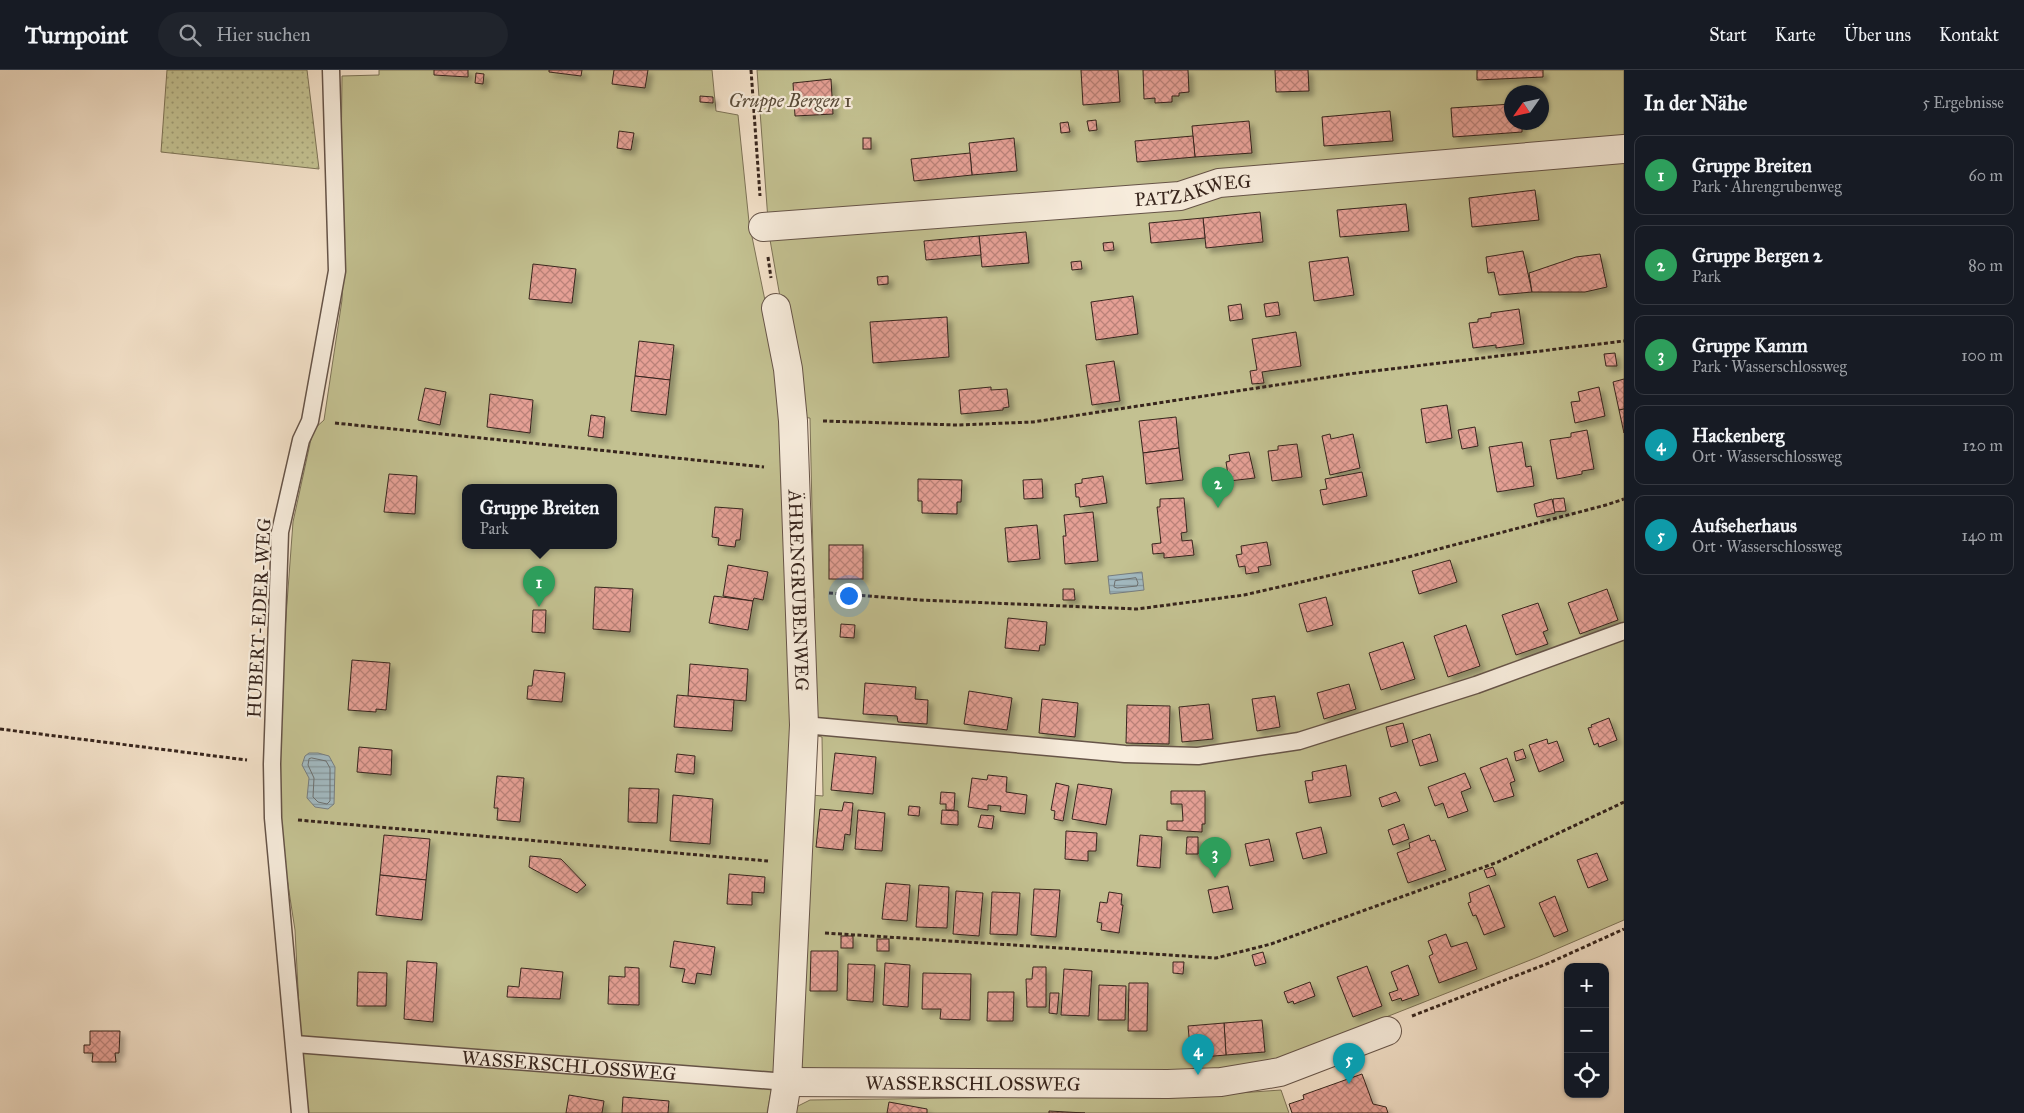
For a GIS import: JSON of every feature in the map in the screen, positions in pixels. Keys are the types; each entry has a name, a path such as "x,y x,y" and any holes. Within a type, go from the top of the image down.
{"street":[{"name":"PATZAKWEG","path":"763,227 1180,196 1219,184 1624,149"},
{"name":"ÄHRENGRUBENWEG","path":"776,308 788,369 793,421 804,725 787,1082 782,1113"},
{"name":"WASSERSCHLOSSWEG","path":"787,1082 1148,1084 1222,1082 1280,1072 1387,1031"}],"lane":[{"name":"HUBERT-EDER-WEG","path":"300,1113 273,818 272,764 280,532 301,440 310,421 337,271 332,70"},
{"path":"804,725 1125,754 1198,756 1299,741 1476,686 1624,631"},
{"name":"WASSERSCHLOSSWEG","path":"295,1044 787,1082"}],"path":[{"path":"751,70 763,227 776,308"},
{"path":"793,421 957,424 1032,422 1349,374 1624,341"},
{"path":"310,421 721,462 796,472"},
{"path":"800,590 919,600 1137,609 1244,595 1393,561 1624,499"},
{"path":"0,729 272,764"},
{"path":"794,931 1216,958 1271,944 1498,862 1624,802"},
{"path":"273,818 796,864"},
{"path":"1387,1031 1397,1021 1549,963 1624,930"}],"green space":[{"path":"167,70 307,70 319,169 161,152"},
{"path":"379,70 712,70 716,111 738,115 749,222 783,389 794,692 777,1060 767,1113 306,1113 295,930 278,820 278,725 293,522 313,430 324,420 342,300 344,231 341,172 342,76 379,75"},
{"name":"Gruppe Bergen 1","path":"757,70 1624,70 1624,920 1538,957 1285,1057 1255,1066 1167,1074 918,1075 797,1067 811,795 823,796 822,737 813,735 809,606 814,598 810,418 801,417 769,234"},
{"path":"1281,1090 1289,1113 792,1113 792,1109 810,1100 1039,1097 1169,1098"}],"water":[{"path":"1142,572 1144,590 1110,594 1108,576"},
{"path":"309,753 329,756 335,767 334,804 328,809 315,807 307,798 309,778 302,765 305,756"}],"building":[{"path":"434,70 468,70 468,77 434,75"},
{"path":"549,70 582,70 581,76 549,72"},
{"path":"614,70 648,70 645,88 612,84"},
{"path":"1081,70 1118,70 1120,102 1083,105"},
{"path":"1143,70 1188,70 1189,92 1179,93 1179,96 1172,96 1172,102 1155,103 1155,98 1144,99"},
{"path":"1275,70 1308,70 1309,91 1276,92"},
{"path":"1477,70 1543,70 1543,77 1477,80"},
{"path":"476,73 484,74 483,84 475,83"},
{"path":"831,79 833,114 795,116 793,83"},
{"path":"700,96 713,97 713,103 700,102"},
{"path":"1504,105 1504,130 1522,130 1522,132 1453,137 1451,108"},
{"path":"1390,111 1393,141 1324,146 1322,117"},
{"path":"1096,120 1097,130 1089,131 1087,121"},
{"path":"1249,121 1252,153 1195,157 1192,126"},
{"path":"1068,122 1070,132 1061,133 1060,123"},
{"path":"619,131 634,133 631,150 617,148"},
{"path":"1193,136 1195,157 1137,162 1135,141"},
{"path":"863,138 871,138 871,149 863,149"},
{"path":"1014,138 1017,171 972,175 969,143"},
{"path":"970,153 972,175 914,181 911,159"},
{"path":"1535,190 1539,220 1472,227 1469,198"},
{"path":"1406,204 1409,231 1340,237 1337,210"},
{"path":"1260,212 1263,242 1206,248 1203,218"},
{"path":"1203,218 1205,238 1151,243 1149,223"},
{"path":"1026,232 1029,263 982,267 979,236"},
{"path":"979,236 981,255 926,260 924,241"},
{"path":"1113,242 1114,250 1104,251 1103,243"},
{"path":"1523,251 1532,292 1499,295 1494,272 1488,273 1486,257"},
{"path":"1600,254 1607,287 1585,292 1532,292 1529,273 1576,257"},
{"path":"1348,257 1354,295 1314,301 1309,262"},
{"path":"1081,261 1082,269 1072,270 1071,262"},
{"path":"533,264 576,269 572,303 529,299"},
{"path":"888,276 888,284 878,285 877,277"},
{"path":"1133,296 1138,334 1096,340 1091,302"},
{"path":"1278,302 1280,315 1266,317 1264,304"},
{"path":"1241,304 1243,319 1230,321 1228,306"},
{"path":"1519,309 1524,344 1496,348 1496,345 1473,348 1469,323 1491,317 1491,313"},
{"path":"947,317 949,357 873,363 870,322"},
{"path":"1296,332 1301,366 1262,372 1264,383 1252,384 1250,371 1257,370 1252,339"},
{"path":"639,341 674,345 670,380 635,376"},
{"path":"1615,353 1617,366 1606,366 1604,354"},
{"path":"1114,361 1120,401 1092,405 1086,365"},
{"path":"635,376 670,380 666,415 631,411"},
{"path":"1624,379 1624,409 1619,410 1613,382"},
{"path":"991,387 991,390 1007,389 1009,407 1003,408 1003,410 961,414 959,390"},
{"path":"1599,387 1605,416 1575,423 1571,402 1580,401 1578,392"},
{"path":"425,388 446,392 440,425 418,420"},
{"path":"490,394 533,400 530,433 487,427"},
{"path":"1447,405 1452,438 1426,443 1421,409"},
{"path":"1624,409 1624,433 1619,410"},
{"path":"591,415 605,417 603,438 588,436"},
{"path":"1176,417 1179,448 1143,453 1139,421"},
{"path":"1475,427 1478,446 1462,449 1458,430"},
{"path":"1587,430 1594,469 1582,471 1582,474 1557,479 1550,440 1571,437 1571,433"},
{"path":"1330,434 1331,439 1353,434 1360,468 1330,475 1322,436"},
{"path":"1522,442 1526,467 1531,466 1534,486 1497,492 1489,447"},
{"path":"1297,444 1302,477 1272,481 1268,451 1278,450 1278,446"},
{"path":"1179,448 1183,480 1146,484 1143,453"},
{"path":"1249,452 1255,478 1229,481 1226,462 1230,461 1229,455"},
{"path":"1362,472 1367,496 1323,505 1320,490 1327,489 1325,479"},
{"path":"389,474 417,476 415,514 384,512"},
{"path":"1103,476 1107,503 1080,507 1079,497 1076,497 1075,484 1082,483 1082,479"},
{"path":"918,479 962,480 961,502 957,502 957,514 922,513 922,501 918,501"},
{"path":"1042,479 1043,498 1024,499 1023,480"},
{"path":"1184,498 1187,532 1181,533 1182,541 1192,540 1194,555 1164,558 1164,553 1153,554 1152,544 1161,543 1157,507 1160,507 1160,499"},
{"path":"1564,498 1566,511 1554,512 1553,499"},
{"path":"1552,499 1555,513 1537,517 1534,504"},
{"path":"715,507 743,509 740,540 736,540 735,547 718,545 719,538 712,537"},
{"path":"1093,512 1098,561 1065,564 1063,536 1066,536 1064,515"},
{"path":"1037,525 1040,559 1008,562 1005,528"},
{"path":"1267,542 1271,565 1258,567 1259,572 1246,574 1245,566 1239,567 1236,555 1242,554 1241,546"},
{"path":"829,545 863,545 863,579 829,579"},
{"path":"1450,560 1457,582 1419,594 1412,571"},
{"path":"728,565 768,572 763,600 754,598 753,601 723,596"},
{"path":"595,587 633,589 630,632 593,629"},
{"path":"1063,589 1074,589 1075,600 1063,600"},
{"path":"1607,589 1618,620 1580,634 1568,603"},
{"path":"714,596 753,601 748,630 709,623"},
{"path":"1326,597 1333,625 1307,632 1299,604"},
{"path":"1538,603 1548,630 1543,632 1548,644 1516,655 1502,615"},
{"path":"533,610 546,610 545,633 532,632"},
{"path":"1008,618 1047,622 1045,645 1040,645 1039,651 1005,648"},
{"path":"841,624 855,625 854,638 840,637"},
{"path":"1466,625 1480,666 1448,677 1434,636"},
{"path":"1403,642 1415,679 1381,690 1369,653"},
{"path":"352,660 390,663 386,710 376,709 376,712 348,710"},
{"path":"690,664 748,669 746,701 688,696"},
{"path":"534,670 565,673 562,702 527,699 528,686 532,686"},
{"path":"865,683 916,687 915,699 928,700 927,724 898,722 897,716 863,714"},
{"path":"1349,684 1356,709 1324,719 1317,693"},
{"path":"969,691 1012,698 1007,730 964,724"},
{"path":"677,695 734,700 732,731 674,727"},
{"path":"1275,696 1280,727 1257,731 1252,699"},
{"path":"1042,699 1078,703 1075,737 1039,733"},
{"path":"1209,704 1213,739 1182,742 1179,707"},
{"path":"1127,705 1170,706 1169,744 1126,743"},
{"path":"1609,718 1617,740 1599,747 1598,743 1594,745 1588,728"},
{"path":"1403,723 1408,742 1391,747 1386,727"},
{"path":"1430,734 1438,761 1420,766 1412,740"},
{"path":"1547,739 1548,744 1557,741 1564,761 1539,772 1529,745"},
{"path":"359,747 392,750 391,775 357,772"},
{"path":"1523,749 1526,758 1516,761 1514,752"},
{"path":"835,753 876,757 873,794 831,790"},
{"path":"677,754 695,756 694,774 675,772"},
{"path":"1507,758 1515,781 1510,783 1514,796 1494,802 1480,768"},
{"path":"1346,765 1351,796 1309,803 1305,781 1313,780 1312,772"},
{"path":"1465,773 1471,788 1461,792 1468,811 1448,818 1443,803 1435,806 1428,787"},
{"path":"988,775 1007,777 1006,792 1027,795 1025,814 1000,811 1001,806 988,805 988,810 968,807 972,778 987,780"},
{"path":"497,776 524,778 520,822 497,820 498,808 494,808"},
{"path":"1056,783 1069,786 1063,821 1054,819 1055,811 1051,810"},
{"path":"1078,784 1112,789 1106,825 1072,819"},
{"path":"629,788 659,789 657,823 628,822"},
{"path":"1171,791 1205,791 1205,824 1202,824 1202,832 1167,830 1167,821 1183,821 1182,804 1171,804"},
{"path":"941,792 955,793 954,810 946,810 946,804 940,804"},
{"path":"1396,792 1400,801 1382,807 1379,798"},
{"path":"673,795 713,799 710,844 670,841"},
{"path":"844,802 853,803 850,835 845,834 843,850 816,847 820,809 842,811"},
{"path":"909,806 920,807 919,816 908,815"},
{"path":"858,810 885,813 882,851 855,849"},
{"path":"942,810 958,811 958,825 941,824"},
{"path":"981,815 994,816 992,829 978,827"},
{"path":"1404,824 1409,839 1393,845 1388,830"},
{"path":"1321,827 1327,853 1303,859 1296,833"},
{"path":"1066,831 1097,833 1096,851 1088,851 1088,861 1065,859"},
{"path":"384,835 430,839 426,880 380,875"},
{"path":"1140,835 1162,837 1160,868 1137,866"},
{"path":"1429,835 1431,841 1435,840 1446,870 1408,883 1397,853 1410,848 1409,843"},
{"path":"1187,837 1198,837 1198,854 1186,854"},
{"path":"1269,839 1274,861 1250,866 1245,844"},
{"path":"1597,853 1608,880 1588,888 1577,860"},
{"path":"530,856 561,859 586,885 577,893 529,867"},
{"path":"1493,867 1496,875 1487,878 1484,870"},
{"path":"729,874 765,877 764,893 752,892 752,905 727,904"},
{"path":"380,875 426,880 422,920 376,915"},
{"path":"886,883 910,885 907,921 882,919"},
{"path":"919,885 949,887 947,928 916,927"},
{"path":"1489,885 1505,927 1484,935 1476,915 1473,916 1468,903 1471,902 1469,893"},
{"path":"1228,886 1233,909 1213,913 1208,890"},
{"path":"1034,889 1060,890 1056,937 1031,935"},
{"path":"956,891 983,893 979,936 953,934"},
{"path":"992,892 1020,893 1017,935 990,934"},
{"path":"1109,892 1122,894 1121,905 1123,905 1119,933 1101,930 1102,923 1097,922 1100,902 1107,903"},
{"path":"1555,896 1568,931 1554,937 1539,903"},
{"path":"1446,934 1451,947 1467,942 1477,969 1439,983 1429,956 1433,954 1428,941"},
{"path":"841,936 853,936 853,948 841,948"},
{"path":"877,939 889,939 889,951 877,951"},
{"path":"674,941 715,947 711,975 697,973 695,984 682,982 685,969 670,967"},
{"path":"811,951 838,951 837,991 810,991"},
{"path":"1263,952 1266,963 1255,966 1252,955"},
{"path":"407,961 437,963 433,1022 404,1019"},
{"path":"1173,962 1184,962 1183,974 1173,973"},
{"path":"885,963 910,965 908,1007 883,1005"},
{"path":"848,964 875,965 873,1002 847,1000"},
{"path":"1408,965 1419,995 1402,1001 1401,998 1392,1001 1389,993 1398,990 1391,972"},
{"path":"1367,966 1382,1006 1353,1017 1337,977"},
{"path":"625,967 639,968 639,1005 608,1004 609,976 625,977"},
{"path":"1033,967 1046,967 1046,1007 1027,1007 1026,979 1032,979"},
{"path":"521,968 563,972 560,999 507,997 508,986 519,987"},
{"path":"1064,969 1092,971 1089,1016 1061,1015"},
{"path":"358,972 387,973 386,1006 357,1006"},
{"path":"923,973 971,974 970,1020 940,1019 941,1009 922,1009"},
{"path":"1310,982 1315,996 1294,1004 1293,1001 1288,1003 1284,992"},
{"path":"1129,983 1148,983 1147,1031 1128,1031"},
{"path":"1099,985 1126,986 1125,1020 1098,1020"},
{"path":"988,992 1014,992 1013,1021 987,1021"},
{"path":"1050,993 1059,993 1057,1014 1049,1013"},
{"path":"1262,1020 1265,1052 1226,1055 1224,1023"},
{"path":"1224,1023 1226,1055 1191,1058 1188,1026"},
{"path":"90,1031 120,1031 119,1053 115,1053 116,1062 92,1062 93,1053 84,1053 84,1045 90,1045"},
{"path":"1362,1074 1373,1104 1386,1107 1388,1113 1292,1113 1289,1104 1304,1099 1303,1095"},
{"path":"569,1095 604,1101 602,1113 566,1113"},
{"path":"623,1097 669,1101 668,1113 622,1113"},
{"path":"889,1102 927,1109 927,1113 887,1113"},
{"path":"1049,1111 1085,1113 1049,1113"}],"place":[{"name":"Gruppe Bergen 2","path":"1218,508"},
{"name":"Gruppe Breiten","path":"539,607"},
{"name":"Gruppe Kamm","path":"1215,878"},
{"name":"Hackenberg","path":"1198,1075"},
{"name":"Aufseherhaus","path":"1349,1084"}]}
